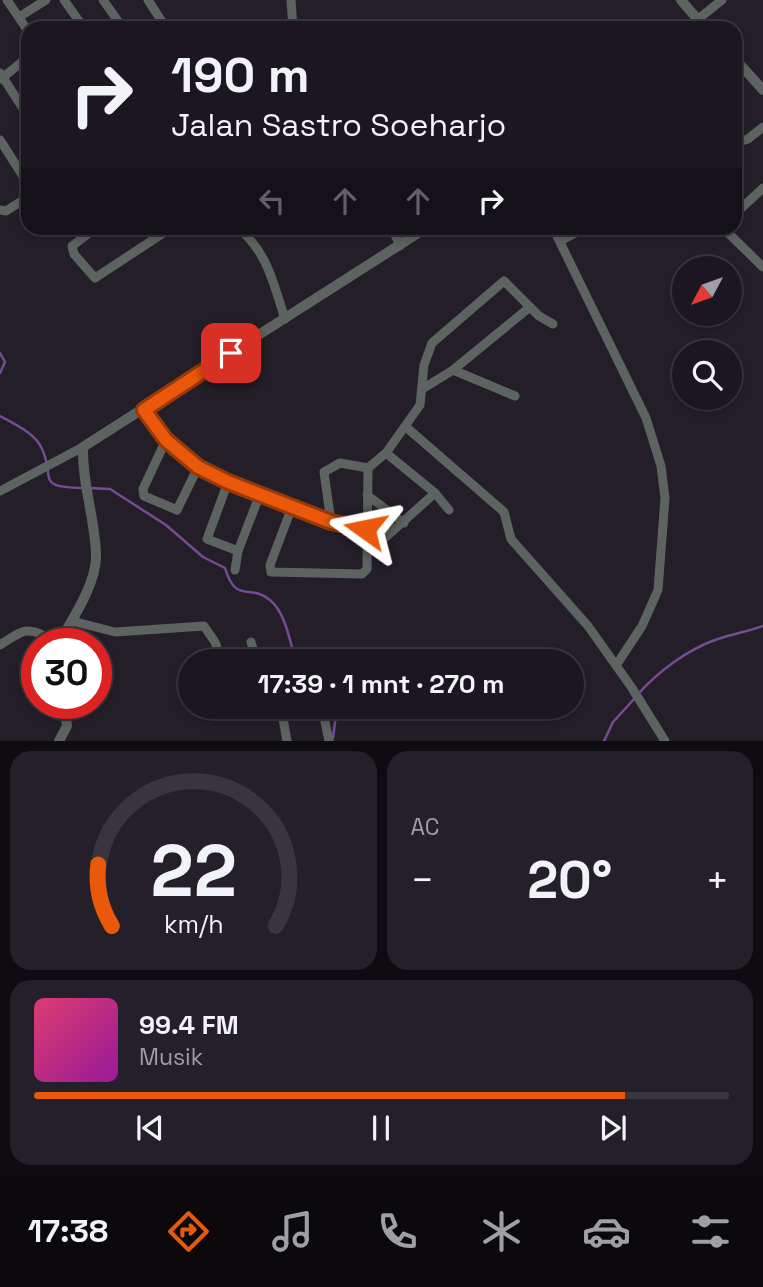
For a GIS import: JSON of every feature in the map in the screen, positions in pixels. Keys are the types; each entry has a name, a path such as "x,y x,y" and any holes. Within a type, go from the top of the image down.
{"street":[{"path":"7,0 22,21"},
{"path":"19,17 46,0"},
{"path":"64,0 79,21"},
{"path":"103,0 118,21"},
{"path":"148,0 162,21"},
{"path":"291,0 292,21"},
{"path":"681,0 698,21"},
{"path":"704,21 722,0"},
{"path":"21,62 1,77 21,106"},
{"path":"742,68 763,90"},
{"path":"742,141 763,127"},
{"path":"0,140 21,173"},
{"path":"742,208 763,188"},
{"path":"0,210 6,211 21,201"},
{"path":"87,235 72,246 74,254 95,278 160,235"},
{"path":"247,235 255,241 262,253 285,319"},
{"path":"395,235 400,246"},
{"path":"0,491 83,447 144,410 414,235"},
{"path":"556,235 646,418 662,466 665,498 658,590 642,626 617,664"},
{"path":"560,242 572,235"},
{"path":"730,235 763,267"},
{"path":"292,507 271,572 355,576 367,569 365,529 368,468 386,453 420,405 424,388 424,365 432,343 504,281 509,282 530,307 553,324"},
{"path":"424,388 453,370 530,307"},
{"path":"453,370 515,396"},
{"path":"144,410 166,440 198,467 228,482 331,522 365,529"},
{"path":"406,427 504,512 511,539 550,580 617,664 665,741"},
{"path":"166,440 143,489 144,496 177,510 198,467"},
{"path":"68,628 85,596 96,554 83,480 83,447"},
{"path":"386,453 435,493 449,510"},
{"path":"331,522 324,472 340,463 368,468"},
{"path":"228,482 207,539 238,551"},
{"path":"368,554 435,493"},
{"path":"235,570 238,551 260,494"},
{"path":"367,495 404,523"},
{"path":"72,621 115,632 204,626 217,649"},
{"path":"1,641 21,630"},
{"path":"251,642 253,649"},
{"path":"59,741 67,726 66,719"},
{"path":"283,719 287,741"},
{"path":"324,719 329,741"}],"waterway":[{"path":"0,353 5,362 0,373"},
{"path":"0,416 37,440 45,456 51,482 82,488"},
{"path":"89,488 110,489 166,525 203,557 225,568 229,579 239,590 263,595 270,600 284,620 292,649"},
{"path":"639,693 664,669 694,649 763,626"},
{"path":"604,741 613,722 635,698"},
{"path":"333,738 335,719"}],"route":[{"path":"231,353 144,410 166,440 198,467 228,482 331,522 365,529"}]}
